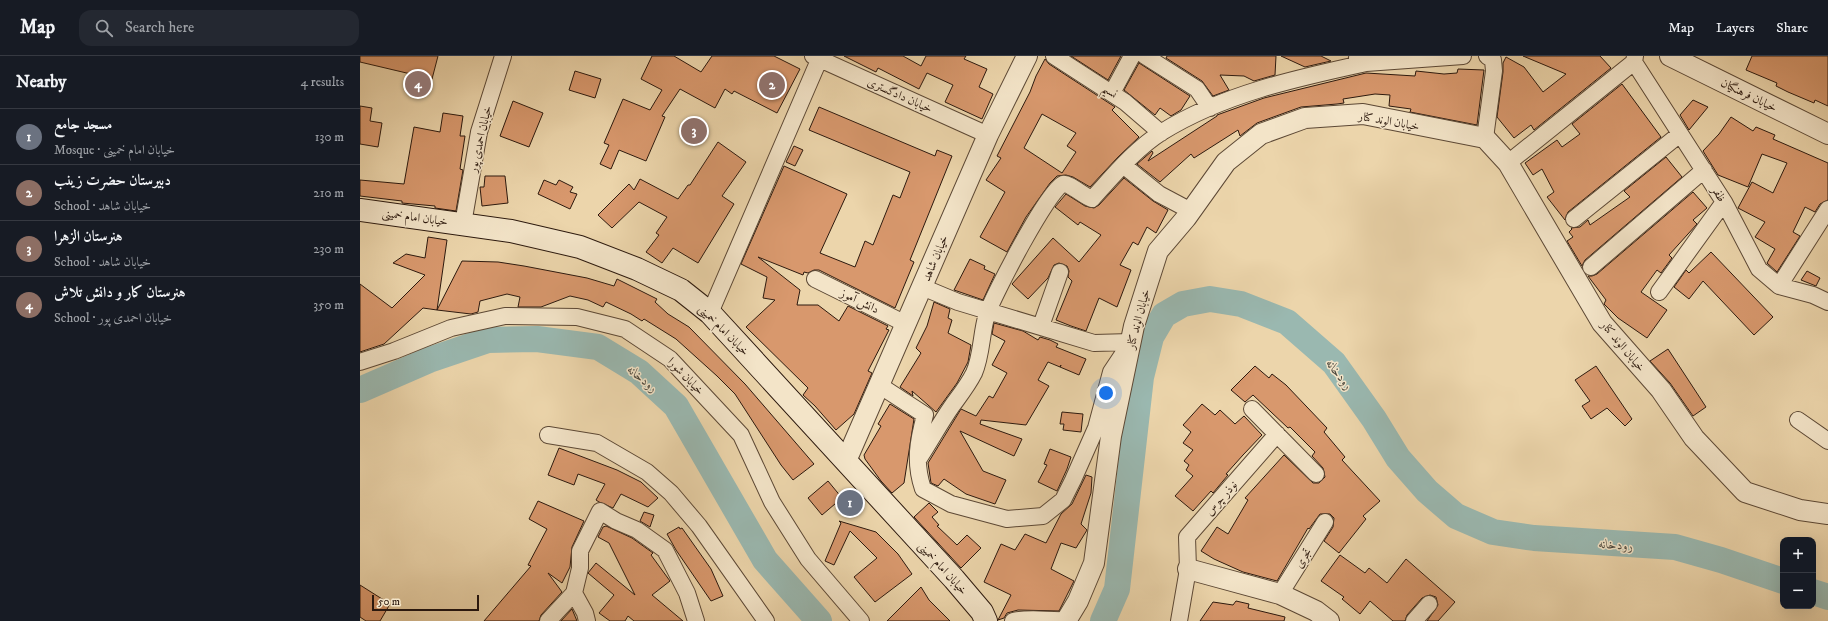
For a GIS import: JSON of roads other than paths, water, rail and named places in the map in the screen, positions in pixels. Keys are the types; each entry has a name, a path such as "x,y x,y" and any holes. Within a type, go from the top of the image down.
{"main road":[{"name":"خیابان امام خمینی","path":"360,210 511,231 580,247 637,269 681,290 710,313 954,579 982,612 986,621"}],"street":[{"name":"خیابان احمدی پور","path":"463,224 479,132 503,56"},
{"name":"خیابان شاهد","path":"846,461 988,135 1027,56"},
{"name":"نسیم","path":"1054,56 1112,93 1161,133"},
{"path":"1112,93 1132,56"},
{"path":"1145,56 1197,89 1210,108"},
{"path":"918,460 951,406 968,385 975,371 988,311 1027,235 1049,198 1062,184 1068,184 1092,200 1123,165 1161,133 1210,108 1262,89 1359,59 1463,56"},
{"name":"خیابان فرهنگیان","path":"1670,56 1828,134"},
{"name":"خیابان دادگستری","path":"816,58 988,135"},
{"path":"710,313 816,58"},
{"path":"1485,138 1494,71 1490,58"},
{"path":"1508,163 1635,59"},
{"name":"ظفر","path":"1635,59 1680,134 1724,202 1759,269 1779,286 1812,295 1828,302"},
{"name":"خیابان الوند کنار","path":"1067,620 1078,601 1094,563 1111,436 1134,326 1158,251 1191,211 1226,162 1261,134 1305,118 1363,114 1485,138 1508,163 1602,323 1660,390 1699,443 1745,492 1800,510 1828,514"},
{"path":"1574,219 1680,134"},
{"path":"1123,165 1159,194 1191,211"},
{"path":"1591,267 1704,170"},
{"path":"1659,292 1724,202"},
{"path":"1779,286 1828,209"},
{"path":"1041,326 1060,272"},
{"name":"دانش آموز","path":"815,279 906,324"},
{"path":"922,287 958,302 1094,343 1131,342"},
{"name":"خیابان شورا","path":"360,362 394,351 451,328 505,316 577,317 625,329 670,359 740,435 772,502 808,559 861,621"},
{"path":"879,385 925,415 918,441 918,473 923,489 951,504 1007,519 1043,516 1063,500 1096,428 1111,372 1131,342"},
{"path":"1252,409 1316,474"},
{"path":"1798,420 1828,441"},
{"name":"نوذر چرس","path":"1179,621 1188,569 1186,537 1276,434"},
{"path":"548,435 597,443 647,472 672,493 699,526 766,621"},
{"path":"548,621 574,593 580,568 580,551 600,511 616,521 637,530 665,550 687,592 696,621"},
{"name":"تجری","path":"1280,594 1325,522"},
{"path":"1188,569 1280,594 1316,612 1329,621"},
{"path":"574,593 585,613 587,621"},
{"path":"1414,621 1428,604"},
{"path":"1013,621 1032,618 1067,620"}],"waterway":[{"name":"رودخانه","path":"1103,621 1117,589 1141,377 1151,337 1164,315 1183,304 1210,299 1241,304 1287,322 1334,363 1374,419 1398,458 1427,491 1456,516 1493,532 1534,538 1675,547 1721,560 1780,580"},
{"name":"رودخانه","path":"360,390 429,360 488,340 537,339 598,347 639,372 676,406 765,560 819,621"},
{"name":"رودخانه","path":"1816,593 1828,597"}],"place":[{"name":"هنرستان کار و دانش تلاش","path":"418,84"},
{"name":"دبیرستان حضرت زینب","path":"772,85"},
{"name":"هنرستان الزهرا","path":"694,131"},
{"name":"مسجد جامع","path":"850,503"}]}
